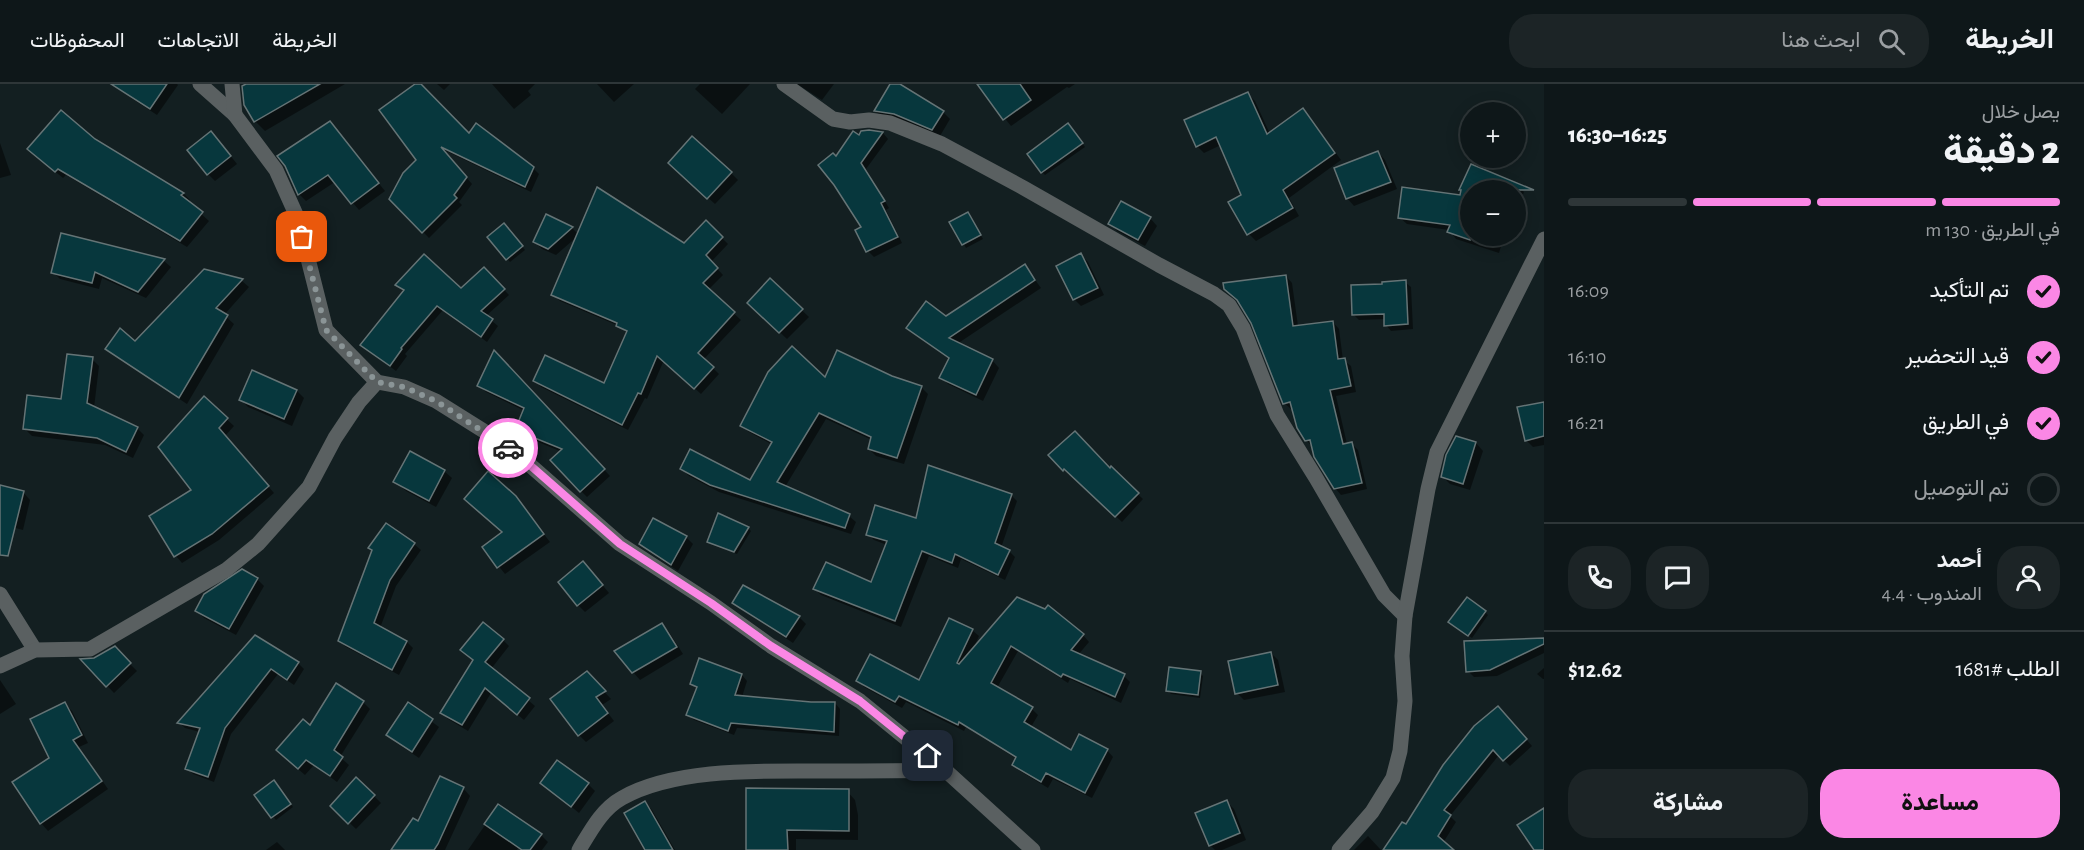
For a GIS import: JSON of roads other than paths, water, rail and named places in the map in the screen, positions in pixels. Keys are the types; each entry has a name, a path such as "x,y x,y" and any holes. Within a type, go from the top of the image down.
{"street":[{"path":"200,84 235,115 276,170 298,219 326,330 377,382 404,387 436,401 495,438 531,466 620,544 711,603 771,646 860,701 945,770 1033,850"},
{"path":"232,84 235,115"},
{"path":"784,84 833,119 850,122 869,120 890,123 942,144 1214,294 1229,305 1243,328 1277,416 1384,595 1405,616"},
{"path":"1339,850 1372,812 1393,778 1400,751 1405,701 1402,656 1405,616 1437,452 1544,239"},
{"path":"0,666 35,650 90,649 226,570 258,544 309,487 335,438 359,402 377,382"},
{"path":"0,594 35,650"},
{"path":"579,850 605,810 640,789 682,777 761,771 945,770"}]}
